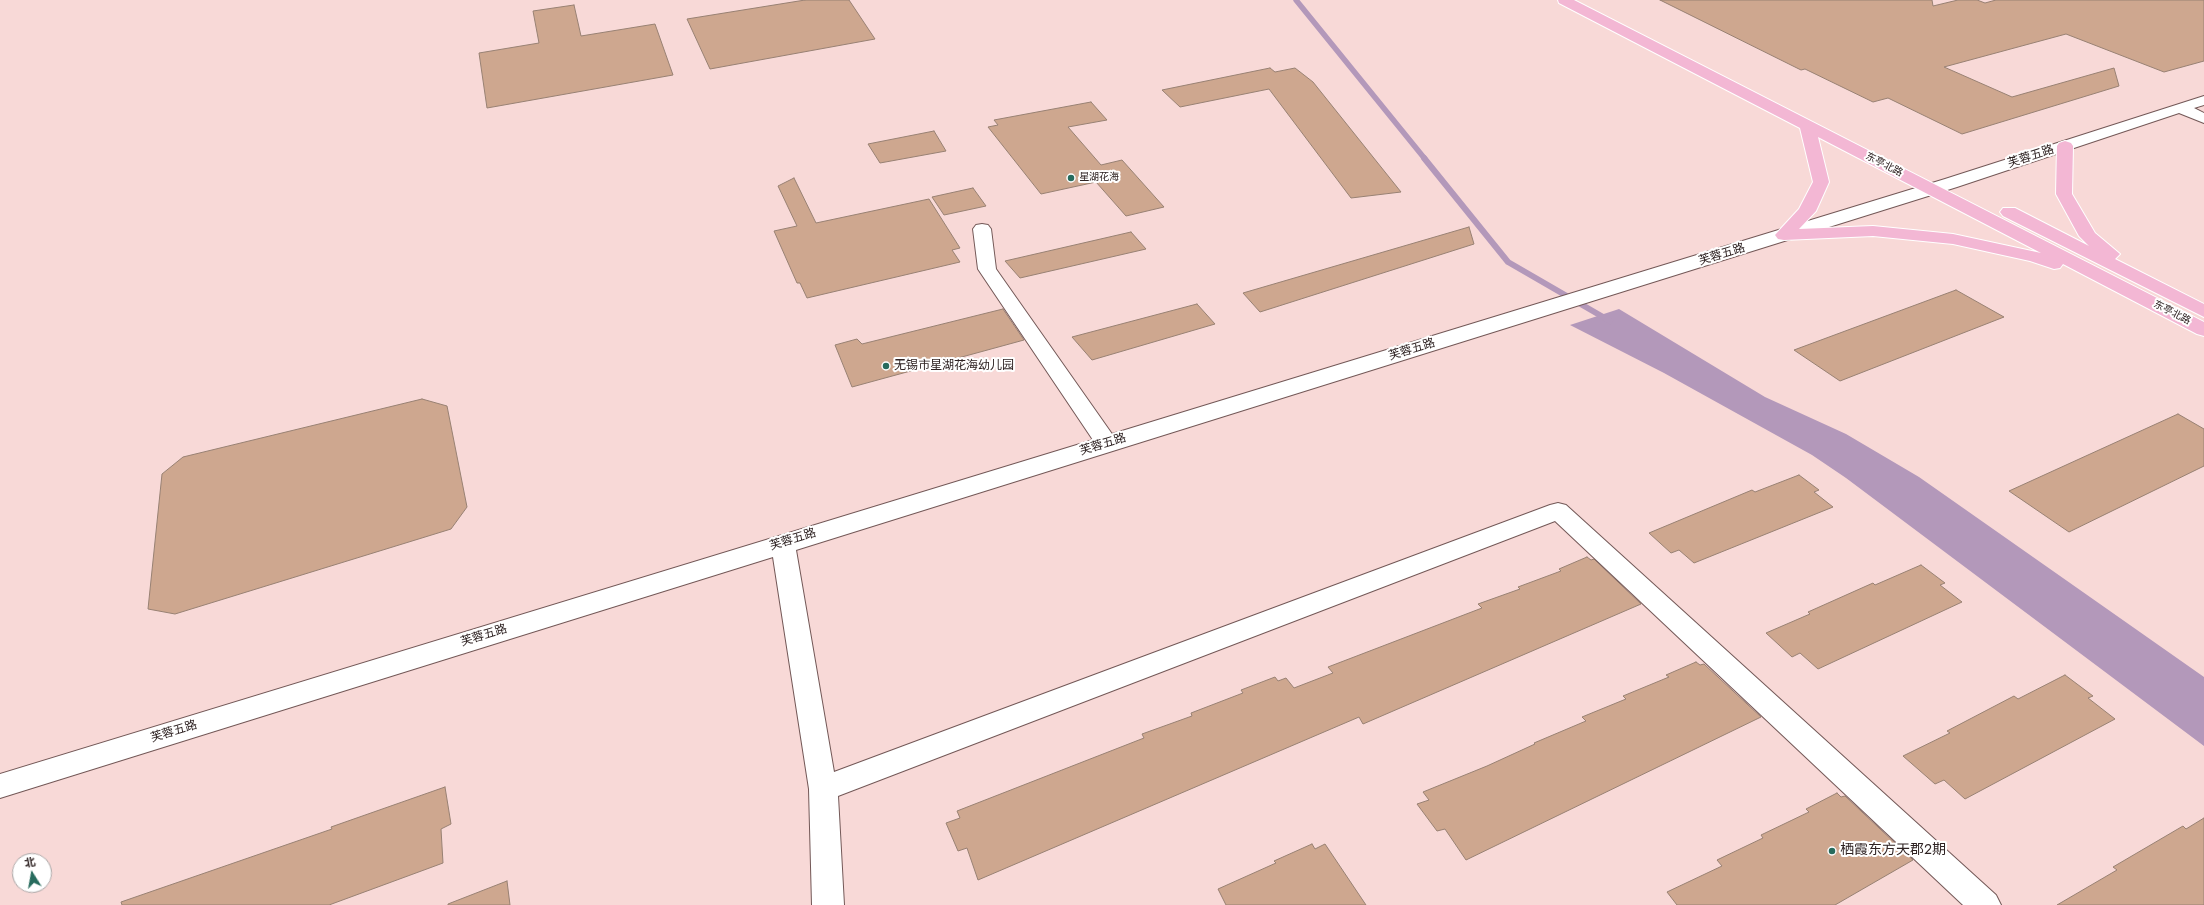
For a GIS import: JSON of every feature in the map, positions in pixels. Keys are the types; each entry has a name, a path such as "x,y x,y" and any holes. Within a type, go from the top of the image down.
{"main road":[{"name":"东亭北路","path":"1564,0 2204,330"},
{"name":"东亭北路","path":"1589,0 2204,311"},
{"path":"1784,235 1807,211 1820,182 1807,125"},
{"path":"2065,146 2064,194 2088,236 2145,281"},
{"path":"1784,235 1873,231 1953,239 2035,257 2124,289"}],"street":[{"name":"芙蓉五路","path":"0,786 1932,189 2204,100"},
{"path":"2180,108 2204,118"},
{"path":"982,229 986,269 1107,444"},
{"path":"822,789 1558,511 1985,905"},
{"path":"783,544 822,789 828,905"}],"shaded area":[{"path":"1619,309 1765,397 1846,434 1919,477 2204,677 2204,746 1846,478 1812,455 1664,373 1570,325"}],"building":[{"path":"805,0 849,0 875,39 710,69 687,19"},
{"path":"1660,0 1932,0 1933,6 1958,0 1977,0 1985,3 1996,0 2204,0 2204,61 2164,72 2066,34 1944,67 2012,97 2114,68 2119,86 1962,134 1888,98 1873,102 1805,69 1801,70"},
{"path":"574,5 581,36 655,24 673,75 487,108 479,53 539,43 533,11"},
{"path":"1270,68 1275,72 1295,68 1313,82 1401,192 1351,198 1269,89 1180,107 1162,90"},
{"path":"1091,102 1107,120 1068,127 1101,165 1122,160 1164,207 1126,216 1096,182 1041,194 988,127 998,125 994,120"},
{"path":"934,131 946,151 880,163 868,144"},
{"path":"794,178 816,223 929,199 960,248 952,250 960,262 807,298 800,283 797,283 774,231 797,226 778,186"},
{"path":"973,188 986,206 944,215 932,197"},
{"path":"1469,227 1474,244 1260,312 1243,293"},
{"path":"1131,232 1146,249 1020,278 1005,261"},
{"path":"1956,290 2004,317 1840,381 1794,350"},
{"path":"1197,304 1215,324 1092,360 1072,337"},
{"name":"无锡市星湖花海幼儿园","path":"1003,309 1024,340 852,387 835,345 857,339 862,344"},
{"path":"422,399 447,406 467,507 451,529 175,614 148,609 162,474 183,457"},
{"path":"2178,414 2204,429 2204,466 2069,532 2009,491"},
{"path":"1799,475 1819,490 1814,492 1833,507 1694,563 1679,550 1671,553 1649,533 1752,490 1755,492"},
{"path":"1587,557 1591,560 1594,559 1641,604 1363,724 1359,717 978,880 967,848 958,851 946,823 960,818 957,811 1144,738 1142,734 1192,716 1191,713 1243,693 1241,690 1275,677 1278,681 1286,678 1294,688 1333,673 1328,667 1482,608 1478,604 1520,589 1518,587 1561,571 1559,569"},
{"path":"1921,565 1945,583 1940,585 1962,602 1818,669 1800,653 1792,657 1766,633 1810,614 1808,612 1873,583 1875,585"},
{"path":"1696,662 1700,665 1704,664 1761,717 1466,860 1445,829 1437,831 1417,804 1429,800 1423,792 1487,766 1535,744 1534,743 1586,721 1582,717 1626,699 1623,696 1669,677 1666,675"},
{"path":"2065,675 2093,696 2088,698 2115,719 1965,799 1944,780 1935,784 1903,756 1950,733 1947,731 2014,696 2018,699"},
{"path":"445,787 451,824 441,829 443,863 329,905 122,905 121,902 332,829 331,827"},
{"name":"栖霞东方天郡2期","path":"1837,793 1841,797 1845,796 1913,860 1835,905 1677,905 1667,892 1722,866 1717,860 1763,838 1761,835 1809,812 1806,809"},
{"path":"2204,818 2204,905 2057,905 2117,870 2113,867 2183,826 2186,829"},
{"path":"1312,844 1315,849 1325,844 1366,905 1226,905 1218,889 1276,863 1274,861"},
{"path":"507,881 510,905 448,905 448,904"}],"waterway":[{"path":"1296,0 1425,159"},
{"path":"1424,158 1508,262 1610,321"}],"place":[{"name":"星湖花海","path":"1071,178"},
{"name":"无锡市星湖花海幼儿园","path":"886,366"},
{"name":"栖霞东方天郡2期","path":"1832,851"}]}
